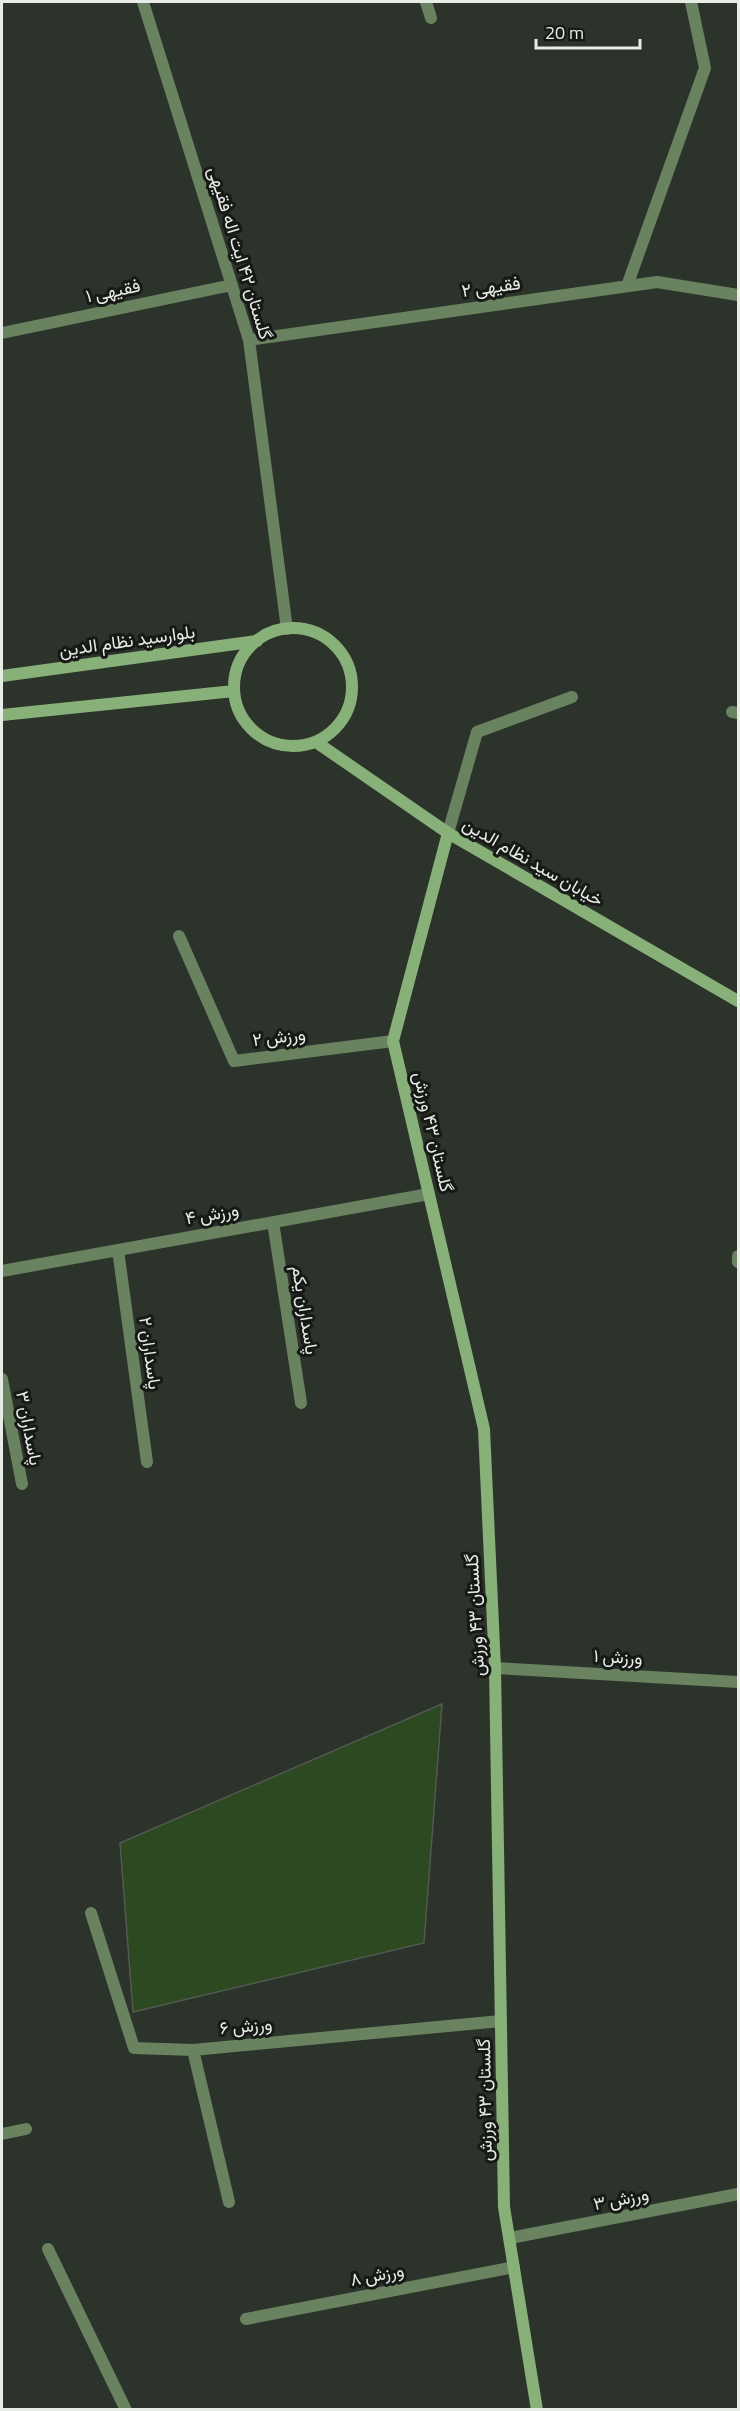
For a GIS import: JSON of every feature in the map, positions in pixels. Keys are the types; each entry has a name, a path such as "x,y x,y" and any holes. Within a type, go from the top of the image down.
{"street":[{"name":"گلستان ۴۲ ایت اله فقیهی","path":"143,2 249,340 286,629"},
{"path":"426,2 431,18"},
{"path":"627,286 705,68 691,2"},
{"name":"فقیهی ۲","path":"249,340 657,282 738,295"},
{"name":"فقیهی ۱","path":"2,333 232,285"},
{"path":"286,629 305,630 322,636 337,648 347,664 351,691 344,717 332,732 316,742 298,746 279,745 262,738 247,725 238,710 234,691 236,673 243,655 256,641 266,635 286,629"},
{"name":"بلوارسید نظام الدین","path":"2,676 256,641"},
{"path":"2,715 234,691"},
{"path":"448,833 477,732 572,697"},
{"name":"خیابان سید نظام الدین","path":"316,742 448,833 738,1001"},
{"name":"گلستان ۴۳ ورزش","path":"448,833 393,1041 484,1430 495,1668 504,2207 537,2409"},
{"name":"ورزش ۲","path":"179,936 234,1061 393,1041"},
{"name":"ورزش ۴","path":"2,1271 429,1194"},
{"name":"پاسداران یکم","path":"273,1222 301,1403"},
{"name":"پاسداران ۲","path":"118,1250 147,1462"},
{"name":"پاسداران ۳","path":"2,1379 22,1484"},
{"name":"ورزش ۱","path":"495,1668 738,1682"},
{"name":"ورزش ۶","path":"91,1913 134,2048 193,2049 501,2021"},
{"path":"193,2049 229,2202"},
{"path":"2,2134 26,2129"},
{"name":"ورزش ۳","path":"510,2238 738,2194"},
{"path":"48,2249 126,2409"},
{"name":"ورزش ۸","path":"246,2319 514,2267"}],"building":[{"path":"442,1704 424,1943 133,2012 120,1843"}]}
